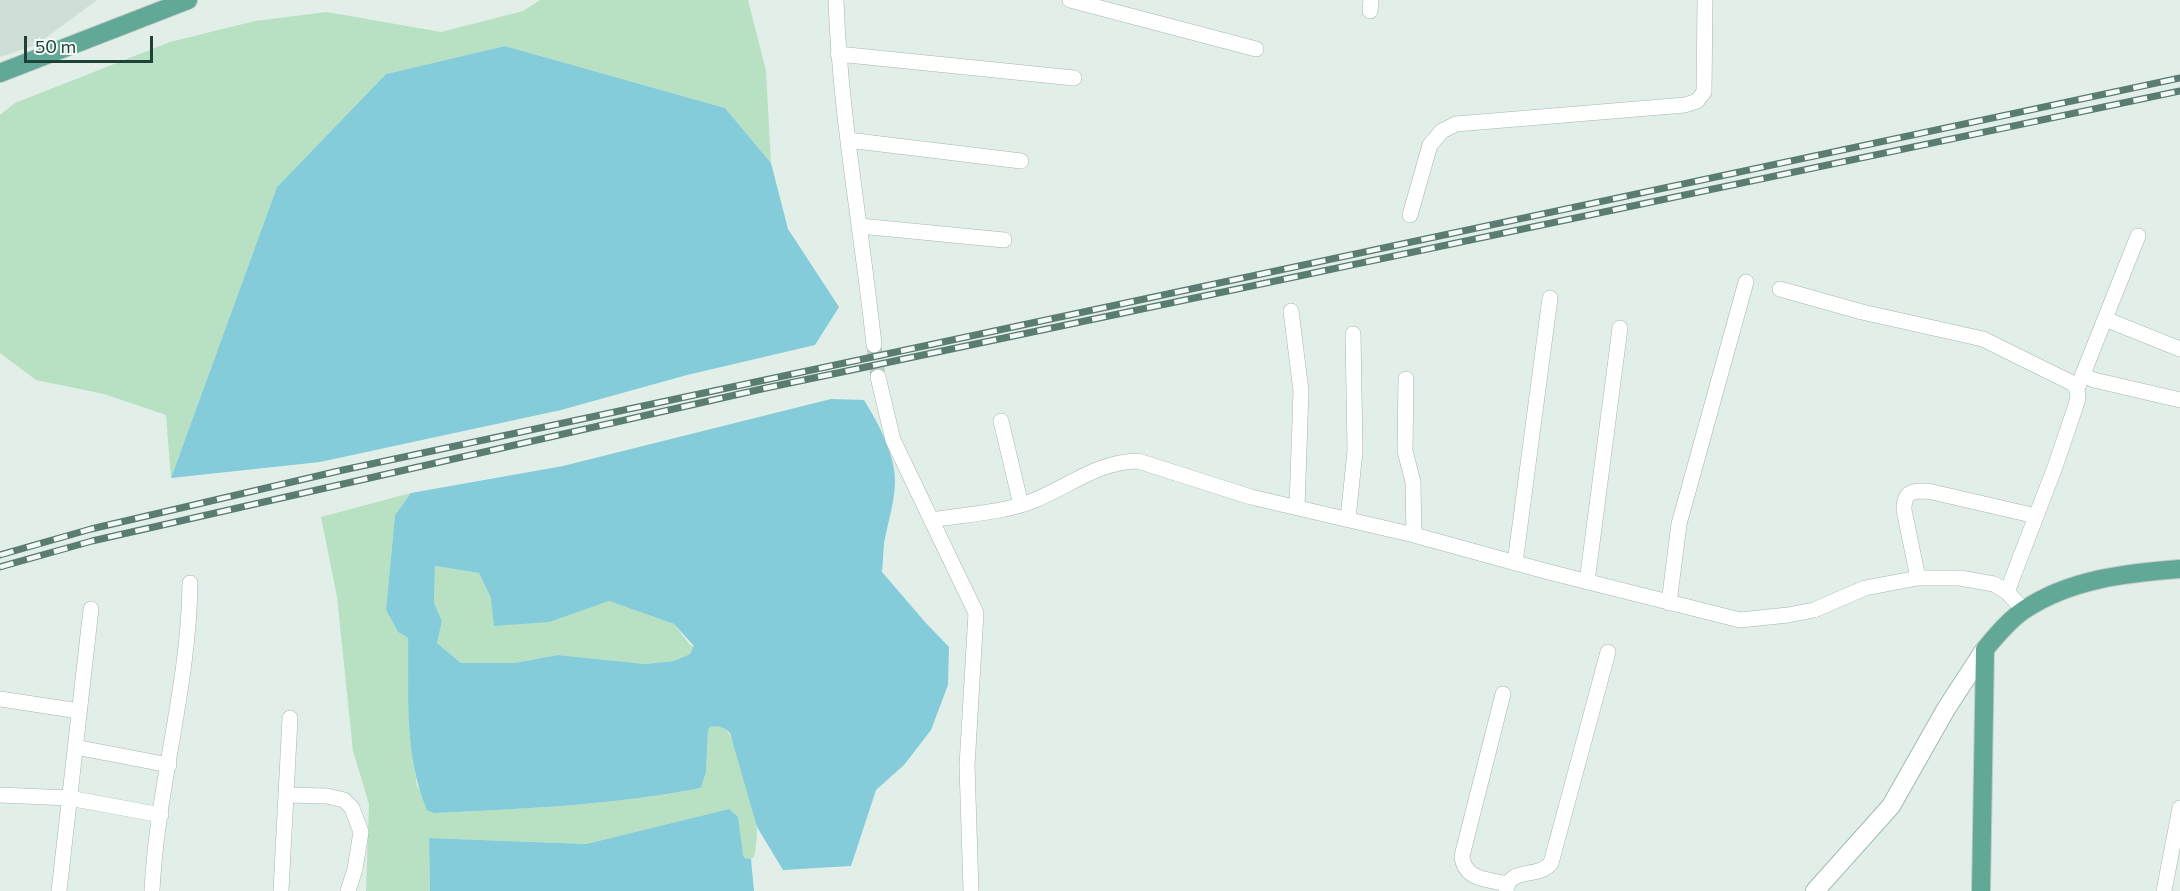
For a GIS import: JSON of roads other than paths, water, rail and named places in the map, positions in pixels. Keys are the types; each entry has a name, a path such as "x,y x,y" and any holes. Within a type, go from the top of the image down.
{"main road":[{"path":"0,73 159,6 188,0"},
{"path":"1815,891 1892,806 1946,709 1985,649 2000,631 2024,610 2056,592 2121,574 2180,569"},
{"path":"1981,891 1985,649"}],"street":[{"path":"836,0 838,54 874,345"},
{"path":"1070,0 1256,50"},
{"path":"1410,215 1430,145 1442,131 1456,124 1685,105 1697,101 1704,92 1705,0"},
{"path":"838,54 1074,78"},
{"path":"848,140 1021,161"},
{"path":"860,226 1004,240"},
{"path":"2007,592 2075,408 2080,382 2139,236"},
{"path":"1669,603 1679,524 1746,282"},
{"path":"1780,289 1862,312 1983,339 2072,383 2094,380 2180,400"},
{"path":"1515,563 1550,298"},
{"path":"1291,311 1301,391 1298,507"},
{"path":"2105,319 2180,349"},
{"path":"1587,582 1620,328"},
{"path":"1348,519 1355,451 1353,334"},
{"path":"878,377 893,440 976,613 967,766 971,891"},
{"path":"1406,379 1405,451 1413,482 1414,535"},
{"path":"1001,421 1021,505"},
{"path":"931,520 1021,505 1036,500 1106,465 1121,461 1138,461 1214,487 1414,535 1587,582 1740,620 1814,610 1865,588 1918,578 1979,580 1994,584 2007,592 2024,610"},
{"path":"1918,578 1904,510 1904,500 1909,494 1916,491 1928,491 2036,516"},
{"path":"152,891 161,815 185,663 190,583"},
{"path":"58,891 91,609"},
{"path":"1503,694 1462,856 1463,867 1470,874 1506,887 1511,878 1519,874 1540,872 1547,869 1551,863 1608,652"},
{"path":"0,699 79,711"},
{"path":"281,891 290,718"},
{"path":"75,747 169,765"},
{"path":"0,795 69,798 161,815"},
{"path":"287,795 327,796 344,800 352,808 361,832 355,869 348,891"},
{"path":"2164,891 2180,808"}],"water":[{"path":"505,46 725,108 771,163 788,229 839,307 815,345 687,375 561,410 320,462 171,478 277,187 386,74"},
{"path":"831,399 864,400 882,433 895,478 894,497 884,544 882,572 949,647 948,685 931,730 904,765 876,790 851,866 783,870 757,827 730,733 718,726 710,727 708,731 706,772 701,788 635,799 568,805 434,813 427,810 414,768 411,747 408,704 408,638 398,632 386,610 395,515 411,493 563,466","holes":["435,566 479,573 491,598 494,626 549,622 609,601 674,624 694,646 690,654 674,661 645,664 558,655 514,663 461,663 437,643 442,621 434,603"]},
{"path":"729,809 738,817 743,855 751,859 754,891 430,891 429,838 586,844"}],"tunnel":[{"path":"874,345 878,377"}],"railway":[{"path":"0,555 91,529 343,470 2180,78"},
{"path":"0,567 92,541 766,388 2180,91"}]}
